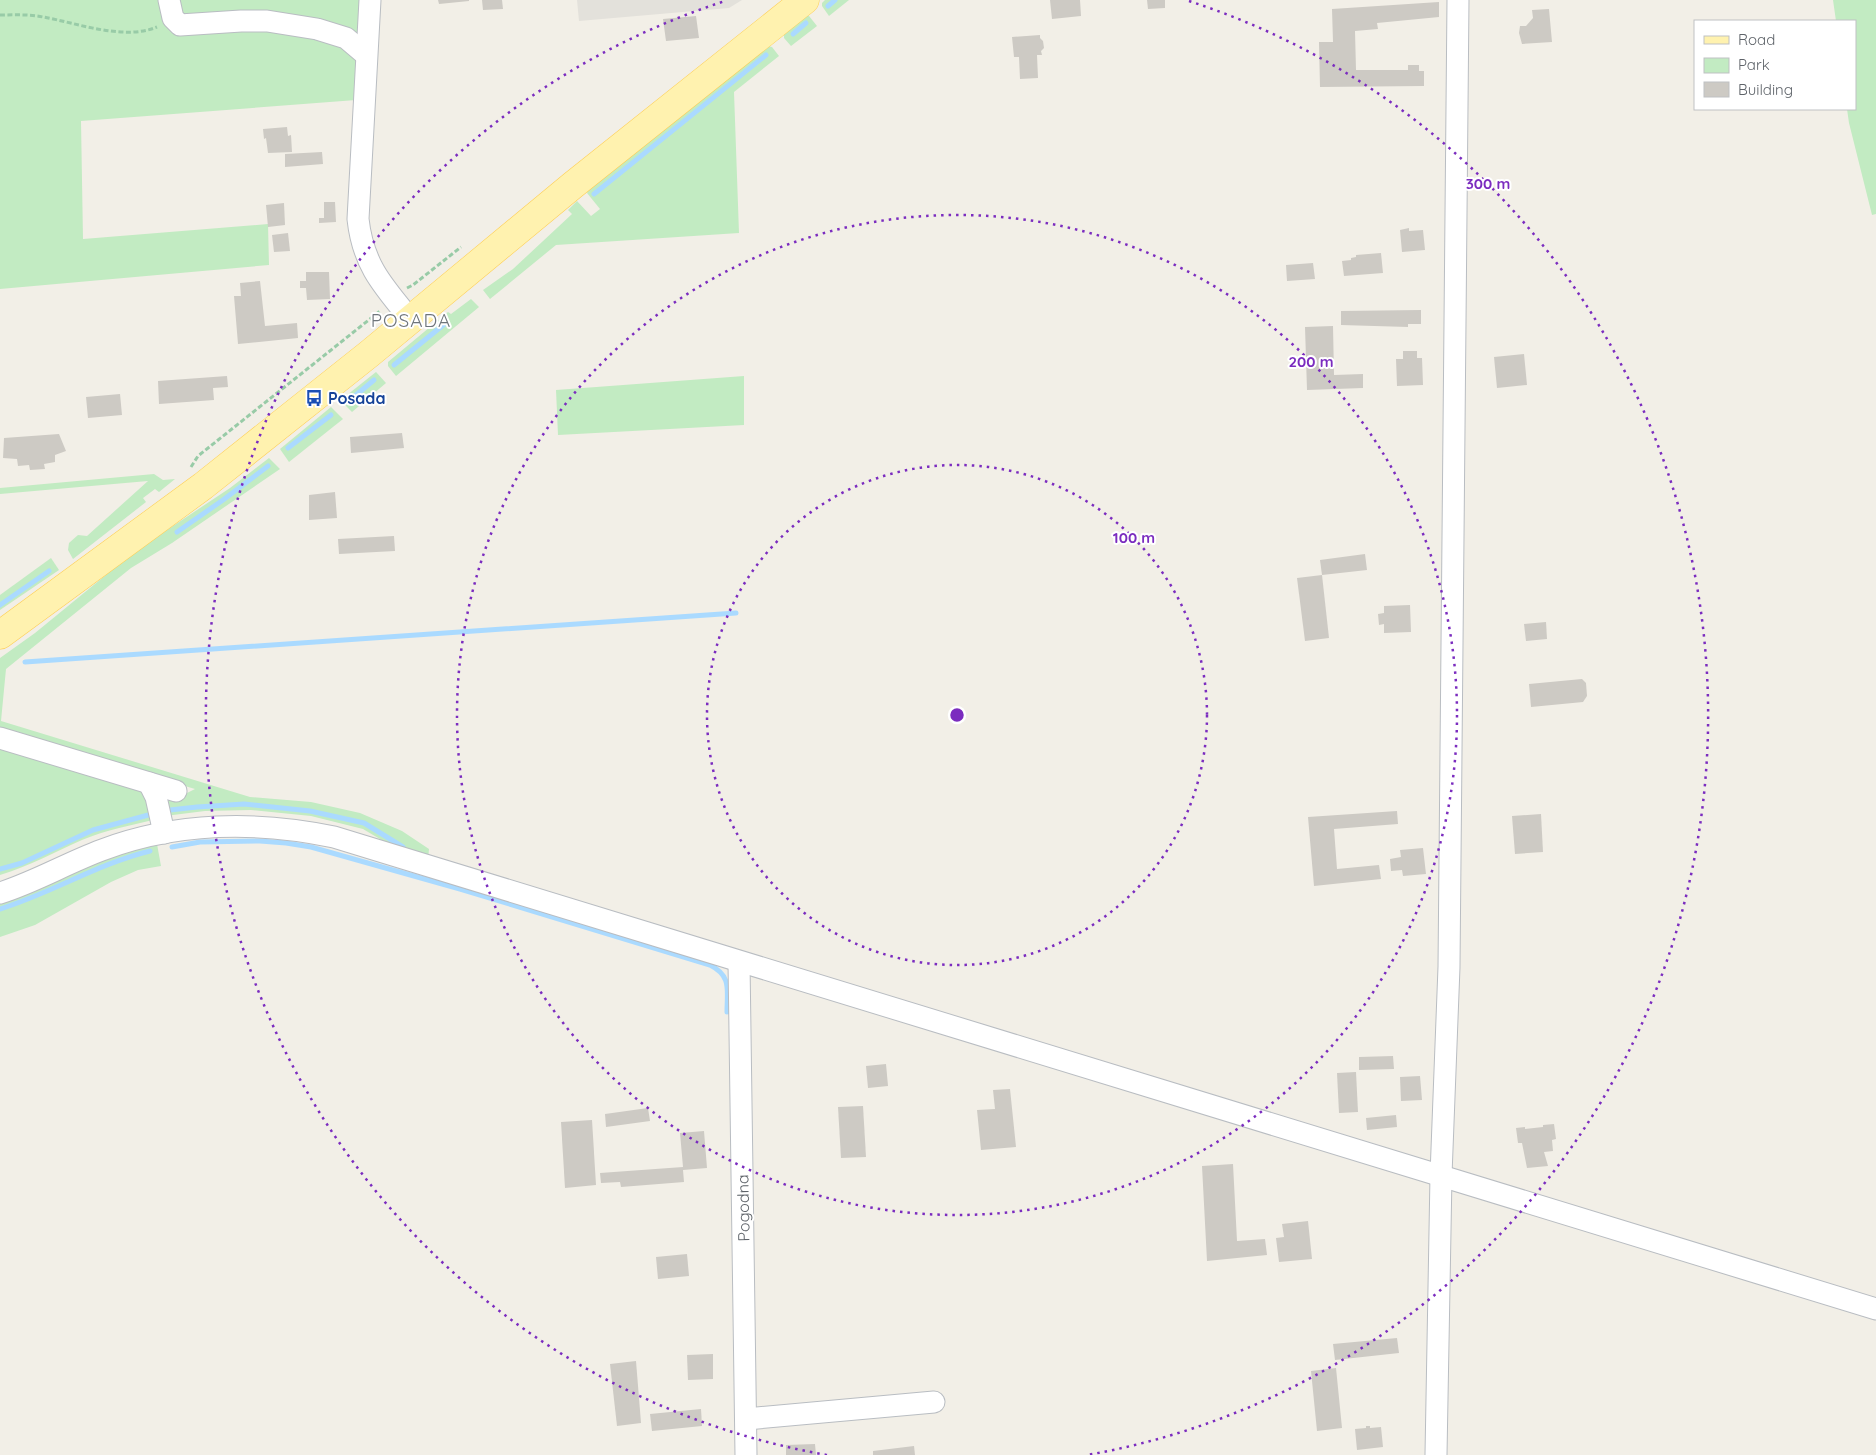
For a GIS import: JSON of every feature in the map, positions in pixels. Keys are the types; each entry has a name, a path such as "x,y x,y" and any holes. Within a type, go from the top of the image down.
{"main road":[{"path":"0,634 203,486 411,320 566,191 805,0"}],"street":[{"path":"370,0 358,219 359,234 371,267 411,320"},
{"path":"1436,1455 1441,1175 1448,967 1458,0"},
{"path":"171,9 180,25 268,21 317,29 346,38 366,55"},
{"path":"0,738 176,791"},
{"path":"149,783 156,797 164,833"},
{"path":"0,893 40,878 102,850 164,833 249,826 294,830 334,837 1876,1308"},
{"name":"Pogodna","path":"740,962 746,1455"},
{"path":"746,1419 934,1402"}],"path":[{"path":"0,15 40,16 96,29 146,31 171,9"}],"shaded area":[{"path":"577,0 742,0 729,8 579,21"}],"green space":[{"path":"0,0 162,0 172,27 265,28 316,35 353,54 357,64 356,100 81,121 83,239 268,224 269,265 0,289"},
{"path":"176,0 362,0 358,35 186,17 178,9"},
{"path":"825,0 849,0 829,16 822,6"},
{"path":"1833,0 1876,0 1876,214 1872,215 1847,110 1856,110 1856,20 1836,20"},
{"path":"805,15 809,16 817,26 791,46 784,38 784,34"},
{"path":"768,46 772,47 779,56 734,92 739,233 556,245 490,299 483,290 513,269 572,214 568,210 577,201 591,216 600,209 587,193 588,190"},
{"path":"471,299 479,307 396,376 388,366 388,362 448,312 451,314"},
{"path":"376,372 386,383 352,412 342,402 342,399"},
{"path":"744,376 744,425 558,435 556,390"},
{"path":"331,407 343,419 289,462 280,449"},
{"path":"269,458 280,469 172,543 131,568 6,669 1,721 250,797 311,802 360,813 402,831 429,849 428,860 395,848 363,829 311,816 251,810 205,811 165,816 162,800 177,798 195,789 0,731 0,658 35,633 134,552 230,488"},
{"path":"154,474 163,480 175,479 159,492 155,489 143,498 146,502 73,559 68,550 69,543 78,535 87,536 148,481 0,494 0,488"},
{"path":"51,558 59,570 0,610 0,595"},
{"path":"0,744 142,787 157,819 91,836 32,863 0,875"},
{"path":"157,844 161,866 138,870 111,882 35,925 0,937 0,902 116,854"}],"building":[{"path":"438,0 469,0 469,1 439,4"},
{"path":"482,0 502,0 503,9 483,10"},
{"path":"1050,0 1080,0 1081,16 1052,19"},
{"path":"1147,0 1165,0 1165,8 1148,9"},
{"path":"1439,2 1439,17 1377,23 1378,29 1355,31 1356,70 1408,70 1408,65 1419,65 1419,71 1424,71 1424,86 1320,87 1319,42 1333,42 1332,9"},
{"path":"1549,9 1552,42 1522,44 1519,33 1520,26 1526,26 1533,18 1532,10"},
{"path":"696,16 699,38 666,41 663,19"},
{"path":"1040,35 1044,48 1041,51 1042,55 1037,55 1038,78 1020,79 1019,57 1014,57 1012,37"},
{"path":"287,127 288,136 291,135 292,152 268,153 263,129"},
{"path":"322,152 323,164 285,167 285,154"},
{"path":"324,202 335,202 336,222 319,223 319,218 324,218"},
{"path":"284,203 285,225 268,227 266,205"},
{"path":"1409,228 1409,231 1423,230 1425,250 1402,252 1400,230"},
{"path":"288,233 290,251 274,252 272,235"},
{"path":"1381,253 1383,273 1344,276 1342,261 1351,260 1356,255"},
{"path":"1313,263 1315,279 1287,281 1286,265"},
{"path":"306,272 329,272 330,299 307,300 306,288 300,288 300,281 306,281"},
{"path":"260,281 265,326 297,323 298,338 238,344 234,296 241,296 240,283"},
{"path":"1421,310 1421,324 1408,324 1408,327 1341,325 1341,311"},
{"path":"1333,326 1334,375 1363,374 1363,388 1307,390 1305,327"},
{"path":"1403,351 1417,351 1417,358 1422,358 1423,385 1397,386 1396,359 1403,359"},
{"path":"1524,354 1527,385 1497,388 1494,357"},
{"path":"227,376 228,387 213,388 214,400 159,404 158,381"},
{"path":"120,394 122,415 88,418 86,397"},
{"path":"402,433 404,448 351,453 350,437"},
{"path":"59,434 66,451 55,455 55,462 44,464 45,469 30,470 29,465 18,466 17,459 3,458 4,438"},
{"path":"335,492 337,518 309,520 309,495"},
{"path":"394,536 395,551 339,554 338,539"},
{"path":"1365,554 1367,570 1322,575 1320,560"},
{"path":"1322,575 1329,638 1305,641 1297,578"},
{"path":"1410,605 1411,632 1384,633 1384,624 1379,625 1378,614 1384,613 1384,606"},
{"path":"1546,622 1547,639 1526,641 1524,624"},
{"path":"1582,679 1586,683 1587,696 1583,702 1531,707 1529,684"},
{"path":"1397,811 1398,824 1334,829 1337,869 1379,865 1381,879 1314,886 1308,817"},
{"path":"1541,814 1543,852 1515,854 1512,816"},
{"path":"1423,848 1426,874 1403,876 1402,870 1391,871 1390,859 1401,857 1400,850"},
{"path":"1393,1056 1394,1069 1359,1070 1359,1057"},
{"path":"886,1064 888,1086 868,1088 866,1066"},
{"path":"1356,1072 1358,1112 1339,1113 1337,1073"},
{"path":"1420,1076 1422,1100 1401,1101 1400,1077"},
{"path":"1010,1089 1016,1147 981,1150 977,1110 995,1109 993,1090"},
{"path":"863,1106 866,1157 841,1158 838,1107"},
{"path":"648,1108 650,1121 606,1127 605,1114"},
{"path":"1396,1115 1397,1127 1367,1130 1366,1118"},
{"path":"592,1120 596,1185 565,1188 561,1122"},
{"path":"1554,1124 1556,1139 1552,1140 1553,1151 1544,1152 1548,1166 1527,1168 1522,1143 1518,1143 1516,1128 1525,1127 1525,1129"},
{"path":"704,1131 707,1168 683,1170 684,1182 621,1187 620,1182 601,1183 600,1173 683,1167 680,1133"},
{"path":"1233,1164 1237,1241 1265,1239 1267,1255 1207,1261 1202,1166"},
{"path":"1308,1221 1312,1259 1279,1262 1276,1238 1284,1237 1282,1224"},
{"path":"687,1254 689,1276 658,1279 656,1257"},
{"path":"1397,1338 1399,1353 1335,1360 1333,1344"},
{"path":"713,1354 713,1379 688,1380 687,1355"},
{"path":"636,1361 641,1423 617,1426 610,1364"},
{"path":"1336,1368 1342,1428 1317,1431 1311,1371"},
{"path":"701,1409 702,1426 652,1431 650,1414"},
{"path":"1366,1426 1370,1426 1370,1428 1381,1427 1383,1447 1357,1450 1355,1429 1366,1428"},
{"path":"815,1444 816,1455 786,1455 786,1445"},
{"path":"914,1446 915,1455 873,1455 873,1451"}],"waterway":[{"path":"828,6 835,0"},
{"path":"793,34 806,23"},
{"path":"594,194 766,55"},
{"path":"394,365 447,322"},
{"path":"350,400 374,380"},
{"path":"288,448 331,415"},
{"path":"177,532 268,466"},
{"path":"0,605 49,571"},
{"path":"25,662 736,613"},
{"path":"170,810 244,804 310,811 364,823 403,847"},
{"path":"0,869 22,863 93,830 152,814"},
{"path":"172,847 200,842 260,841 286,843 311,847 460,889 710,965 722,974 727,984 727,1012"},
{"path":"0,909 112,863 150,851"}],"place":[{"name":"Posada","path":"314,398"}],"district":[{"name":"POSADA","path":"411,320"}]}
